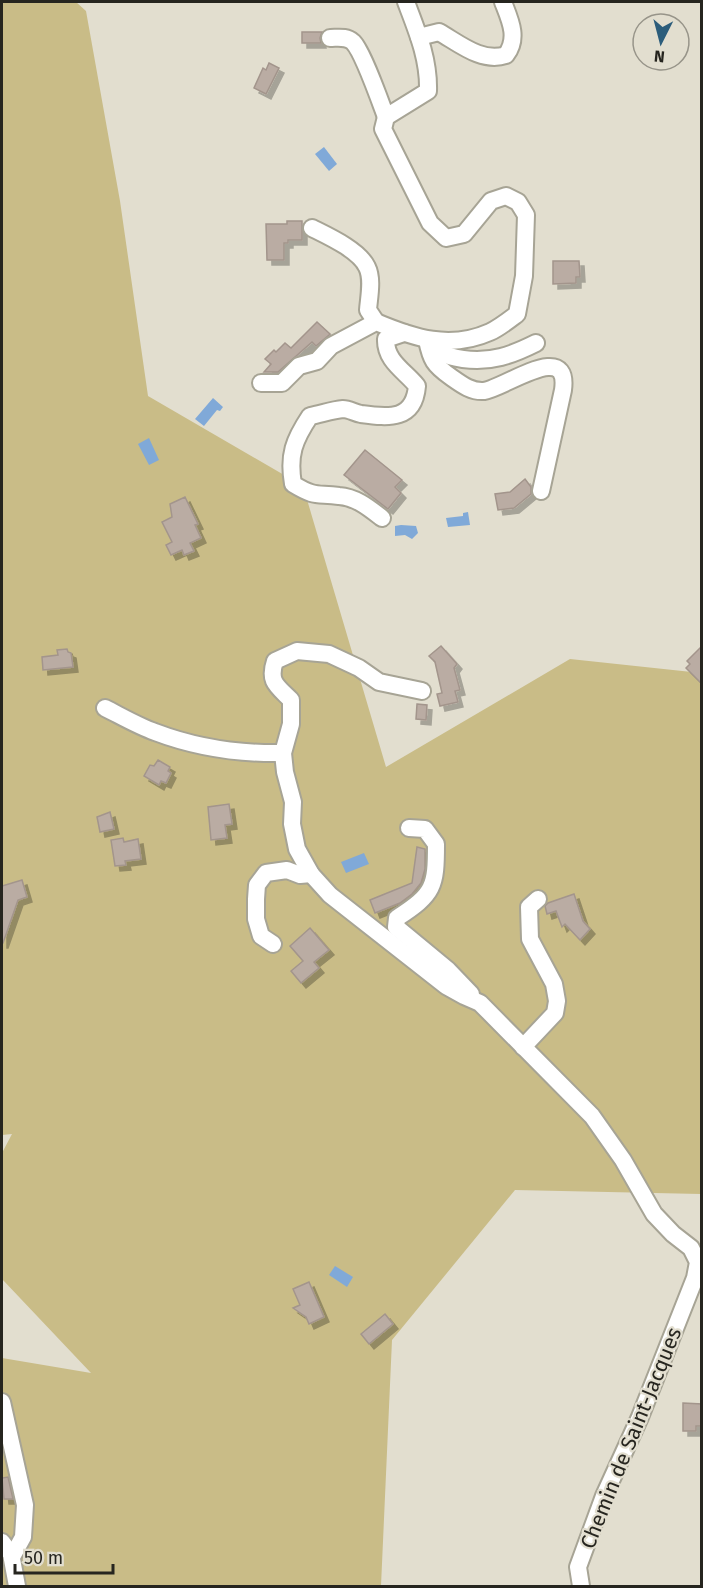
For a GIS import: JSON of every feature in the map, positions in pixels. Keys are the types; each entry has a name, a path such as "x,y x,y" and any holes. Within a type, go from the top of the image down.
{"street":[{"path":"386,117 428,91 429,73 406,2"},
{"path":"419,37 439,32 485,57 496,58 506,55 513,40 513,30 503,2"},
{"path":"312,228 336,239 356,254 367,267 370,285 368,310 376,322 427,340 460,342 491,332 517,314 524,276 526,215 518,202 506,196 491,201 464,234 446,238 430,223 389,145 383,129 386,117 354,42 345,37 330,38"},
{"path":"261,383 282,383 299,366 317,361 331,346 376,322"},
{"path":"382,518 363,503 341,496 321,496 308,493 293,484 292,452 297,435 310,416 344,409 361,414 397,416 410,410 416,397 417,386 394,364 386,347 386,339 400,332"},
{"path":"427,340 441,353 455,358 487,361 506,357 536,343"},
{"path":"427,340 431,359 469,389 482,391 494,389 536,368 551,365 561,370 564,379 563,390 540,491"},
{"name":"Chemin de Saint-Jacques","path":"422,691 379,682 359,668 329,654 297,651 275,661 271,674 274,683 291,700 291,724 283,753 285,772 293,802 292,824 297,849 311,874 330,895 418,966 464,996 480,1003 592,1116 622,1160 654,1214 672,1234 691,1248 698,1262 695,1278 657,1375 600,1506 578,1567 581,1587"},
{"path":"105,708 154,732 202,747 248,754 283,753"},
{"path":"409,828 424,829 436,843 434,882 428,894 397,918 396,927 448,970 480,1003"},
{"path":"273,944 261,936 256,919 257,885 266,873 287,870 300,875 311,874"},
{"path":"524,1047 555,1013 557,1001 554,984 530,939 529,907 538,899"},
{"path":"2,1402 25,1505 23,1537 12,1557"},
{"path":"2,1542 12,1557 17,1587"}],"shaded area":[{"path":"2,2 76,2 86,11 120,201 148,396 303,486 386,767 570,659 701,673 701,1194 515,1190 392,1340 381,1586 2,1586 2,1358 91,1373 2,1279 2,1153 12,1134 2,1135"}],"water":[{"path":"324,147 337,164 329,171 315,154"},
{"path":"213,398 223,407 220,411 217,410 204,426 195,419"},
{"path":"149,438 159,460 149,465 138,444"},
{"path":"468,512 470,525 448,527 446,518 463,516 463,513"},
{"path":"395,526 416,526 418,533 412,539 405,535 395,536"},
{"path":"364,853 369,864 346,873 341,862"},
{"path":"335,1266 353,1277 347,1287 329,1275"}],"building":[{"path":"302,32 322,32 321,43 302,43"},
{"path":"269,63 279,68 266,94 254,88 263,68 266,70"},
{"path":"287,221 302,221 302,240 288,240 288,243 284,243 284,260 267,260 266,224 287,224"},
{"path":"553,261 579,261 580,277 576,277 576,283 553,284"},
{"path":"317,322 330,334 316,346 312,342 278,372 264,372 271,364 265,359 274,350 276,352 285,343 291,348"},
{"path":"365,450 402,480 395,487 401,493 388,509 344,475"},
{"path":"525,479 531,487 531,494 514,508 498,510 495,494 510,492"},
{"path":"185,497 198,524 195,525 201,538 190,543 194,551 184,555 182,550 171,555 166,545 172,542 162,522 172,517 170,504"},
{"path":"441,646 457,664 454,668 460,690 455,691 458,702 440,706 437,694 442,693 435,662 429,656"},
{"path":"702,646 702,684 686,668 690,664 687,661"},
{"path":"67,649 71,653 73,667 43,670 42,657 58,655 57,650"},
{"path":"417,704 427,705 426,720 416,719"},
{"path":"158,760 170,767 168,771 171,773 166,783 161,781 159,785 144,776 150,765 154,766"},
{"path":"229,804 232,824 225,825 227,838 211,840 208,807"},
{"path":"110,812 114,829 100,832 97,817"},
{"path":"123,838 124,842 138,839 141,859 125,861 126,865 115,866 111,840"},
{"path":"417,847 425,849 425,869 421,883 400,903 375,913 370,900 412,883"},
{"path":"22,880 27,897 18,900 2,943 2,886"},
{"path":"574,894 583,921 590,929 580,940 565,924 562,927 556,911 547,914 545,906"},
{"path":"310,928 329,950 314,962 319,968 301,983 291,971 303,961 290,946"},
{"path":"309,1282 324,1317 309,1324 306,1317 293,1308 300,1305 293,1289"},
{"path":"385,1314 393,1324 369,1344 361,1334"},
{"path":"683,1403 702,1404 702,1426 696,1426 696,1431 683,1431"},
{"path":"8,1477 13,1499 4,1499 2,1478"}]}
